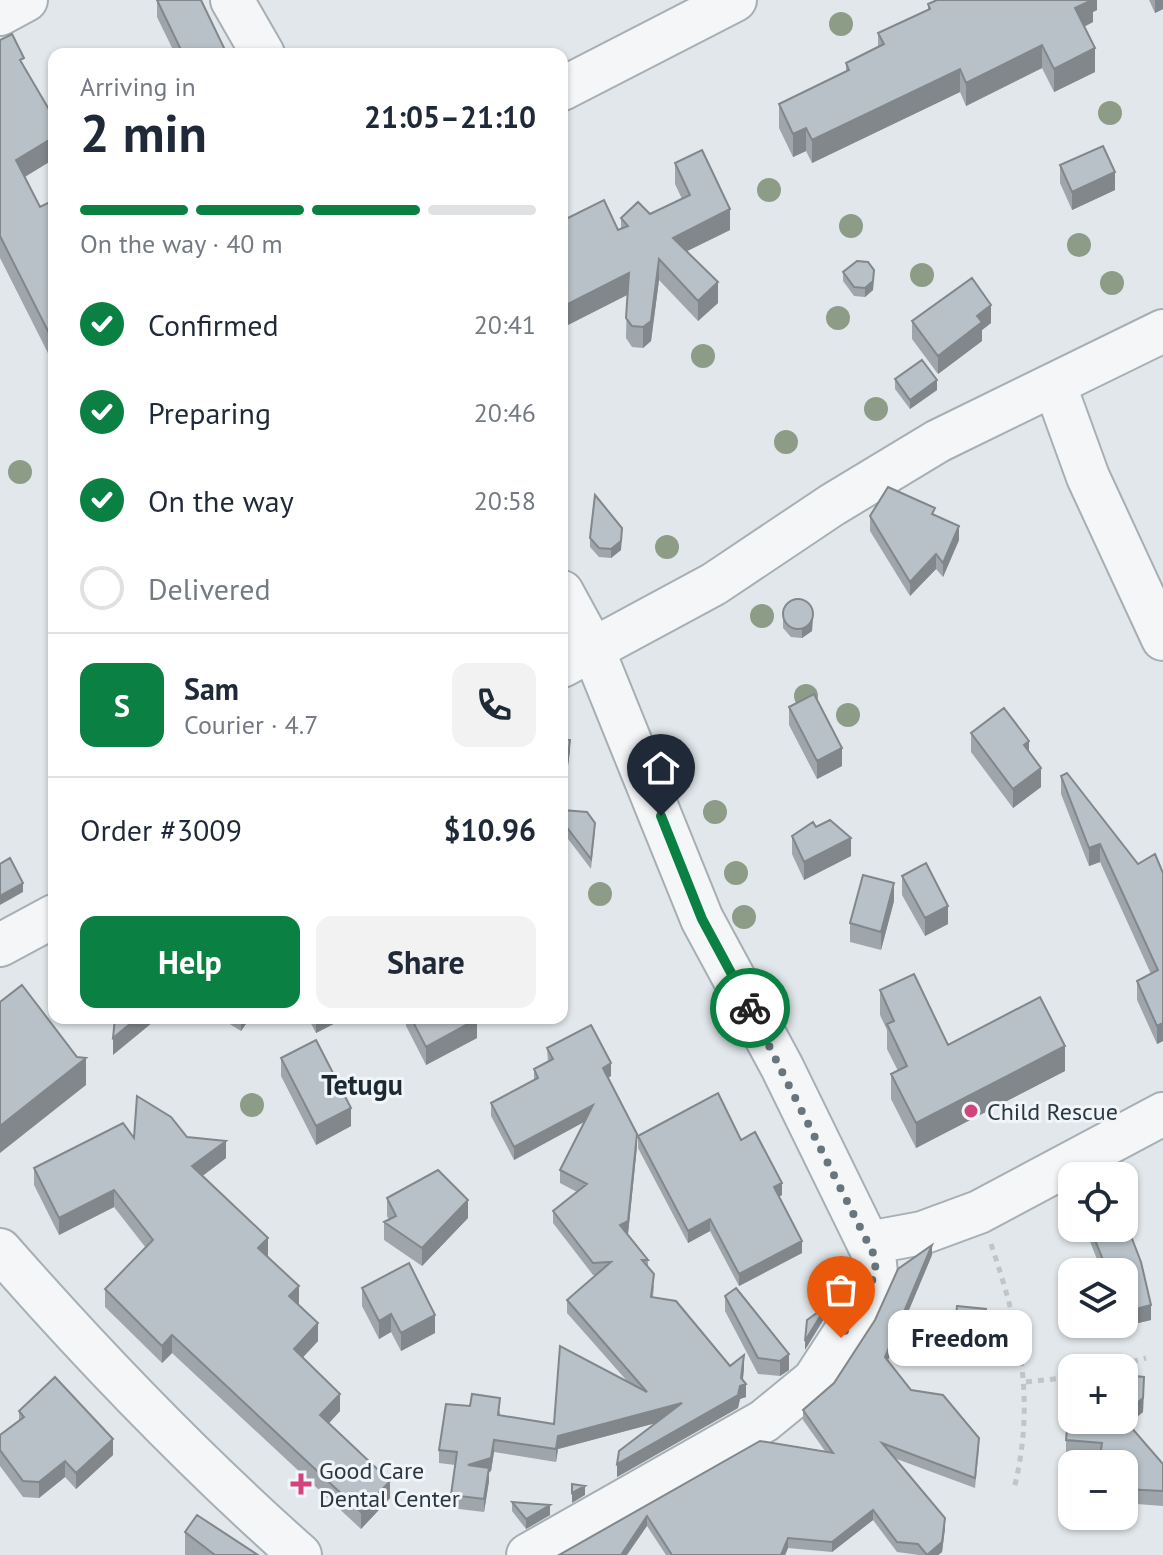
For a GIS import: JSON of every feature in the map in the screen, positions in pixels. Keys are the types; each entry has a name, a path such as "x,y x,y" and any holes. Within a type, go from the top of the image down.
{"street":[{"path":"0,14 26,0"},
{"path":"232,0 260,48"},
{"path":"568,86 735,0"},
{"path":"577,656 714,584 832,505 938,441 1163,331"},
{"path":"1055,386 1088,477 1163,639"},
{"path":"528,1555 764,1421 814,1380 855,1317 876,1273 868,1243 782,1067 702,919 577,656 568,618"},
{"path":"0,945 48,919"},
{"path":"868,1243 922,1233 979,1212 1163,1114"},
{"path":"0,1250 78,1339 235,1497 300,1555"}],"path":[{"path":"979,1212 1010,1299 1026,1382 1026,1436 1014,1489"},
{"path":"1138,1360 1146,1358"},
{"path":"1026,1382 1058,1379"}],"building":[{"path":"157,0 201,0 224,48 180,48"},
{"path":"937,0 1092,0 1075,8 1095,48 1054,69 1042,45 966,83 960,69 812,140 806,128 793,134 779,104 849,70 846,63 884,44 878,33 930,9 928,4"},
{"path":"12,34 24,58 20,60 48,108 48,141 16,160 40,207 48,203 48,331 0,236 0,40"},
{"path":"1103,146 1115,172 1072,192 1060,165"},
{"path":"702,150 730,209 673,238 718,282 698,301 659,259 651,321 643,327 632,326 626,318 629,273 568,304 568,218 604,200 618,230 628,226 621,218 638,202 650,214 690,195 675,163"},
{"path":"857,261 868,262 874,270 873,281 865,288 854,287 843,272"},
{"path":"972,278 991,305 977,316 982,322 938,356 912,321"},
{"path":"922,360 937,380 910,400 895,379"},
{"path":"888,487 935,508 932,514 959,526 943,563 936,554 910,582 870,516"},
{"path":"595,495 622,528 621,541 611,549 599,548 590,538"},
{"path":"798,599 808,604 813,614 808,624 798,629 788,624 783,614 788,604"},
{"path":"814,694 842,748 817,761 789,707"},
{"path":"1004,708 1029,741 1024,745 1041,768 1013,789 971,733"},
{"path":"1067,773 1138,864 1155,854 1163,873 1163,1023 1157,1026 1137,981 1158,970 1100,844 1089,848 1061,776"},
{"path":"568,810 587,812 595,823 591,859 568,829"},
{"path":"830,820 851,838 804,862 792,836 813,822 816,827"},
{"path":"10,858 23,883 0,896 0,864"},
{"path":"926,863 948,906 925,918 902,876"},
{"path":"863,875 894,883 881,932 850,923"},
{"path":"914,974 948,1045 1040,997 1065,1046 916,1123 891,1074 907,1066 887,1024 894,1021 880,990"},
{"path":"22,985 48,1019 48,1024 52,1024 77,1057 86,1058 0,1126 0,1002"},
{"path":"114,1024 130,1024 113,1038"},
{"path":"414,1024 468,1024 426,1047"},
{"path":"591,1025 611,1063 603,1068 637,1134 628,1221 620,1225 648,1260 642,1260 654,1274 651,1297 676,1301 730,1366 744,1355 741,1378 746,1384 740,1386 738,1395 617,1464 619,1451 682,1403 558,1436 556,1449 494,1440 491,1458 468,1465 489,1468 484,1499 451,1495 457,1452 439,1450 446,1404 470,1406 472,1394 500,1398 498,1415 554,1424 560,1346 647,1392 567,1300 611,1262 593,1263 553,1211 587,1184 560,1170 593,1105 514,1147 491,1103 538,1078 534,1069 553,1059 547,1048"},
{"path":"316,1040 351,1108 316,1126 281,1058"},
{"path":"718,1093 741,1140 755,1132 782,1183 774,1187 802,1241 739,1274 710,1219 688,1231 638,1136"},
{"path":"137,1096 171,1117 187,1137 226,1141 192,1166 268,1238 258,1248 299,1286 289,1296 318,1323 294,1349 340,1394 320,1415 390,1481 361,1512 172,1335 162,1346 105,1289 153,1240 114,1190 59,1218 34,1168 123,1123 134,1138"},
{"path":"438,1170 468,1200 422,1248 384,1222 396,1216 387,1198"},
{"path":"1096,1242 1133,1242 1141,1262 1151,1305 1138,1308 1138,1258 1102,1258"},
{"path":"932,1245 885,1357 911,1390 943,1395 979,1438 975,1478 882,1443 945,1518 942,1542 927,1555 918,1544 897,1542 873,1510 832,1542 788,1538 781,1555 672,1555 647,1516 621,1555 559,1555 760,1441 833,1453 803,1410 834,1383 875,1320 898,1269"},
{"path":"409,1263 435,1315 401,1333 391,1314 379,1321 362,1288"},
{"path":"827,1285 838,1287 805,1341 807,1320 825,1307"},
{"path":"736,1288 789,1354 780,1361 758,1358 725,1296"},
{"path":"957,1306 986,1309 980,1351 952,1357"},
{"path":"1138,1376 1144,1377 1143,1398 1138,1402"},
{"path":"55,1377 113,1439 76,1473 65,1461 39,1482 23,1481 0,1450 0,1435 24,1417 19,1411"},
{"path":"1067,1434 1137,1434 1163,1464 1163,1491 1138,1490 1138,1450 1101,1450 1102,1443 1066,1440"},
{"path":"572,1484 585,1486 572,1493"},
{"path":"512,1502 550,1505 526,1519"},
{"path":"197,1515 258,1555 215,1555 185,1532"}],"way so far":[{"path":"750,1008 874,1255 876,1273 841,1338"}],"place":[{"name":"Child Rescue","path":"971,1111"},
{"name":"Freedom","path":"841,1338"},
{"name":"Good Care Dental Center","path":"301,1484"}],"district":[{"name":"Tetugu","path":"362,1084"}],"route":[{"path":"661,816 702,919 750,1008"}]}
